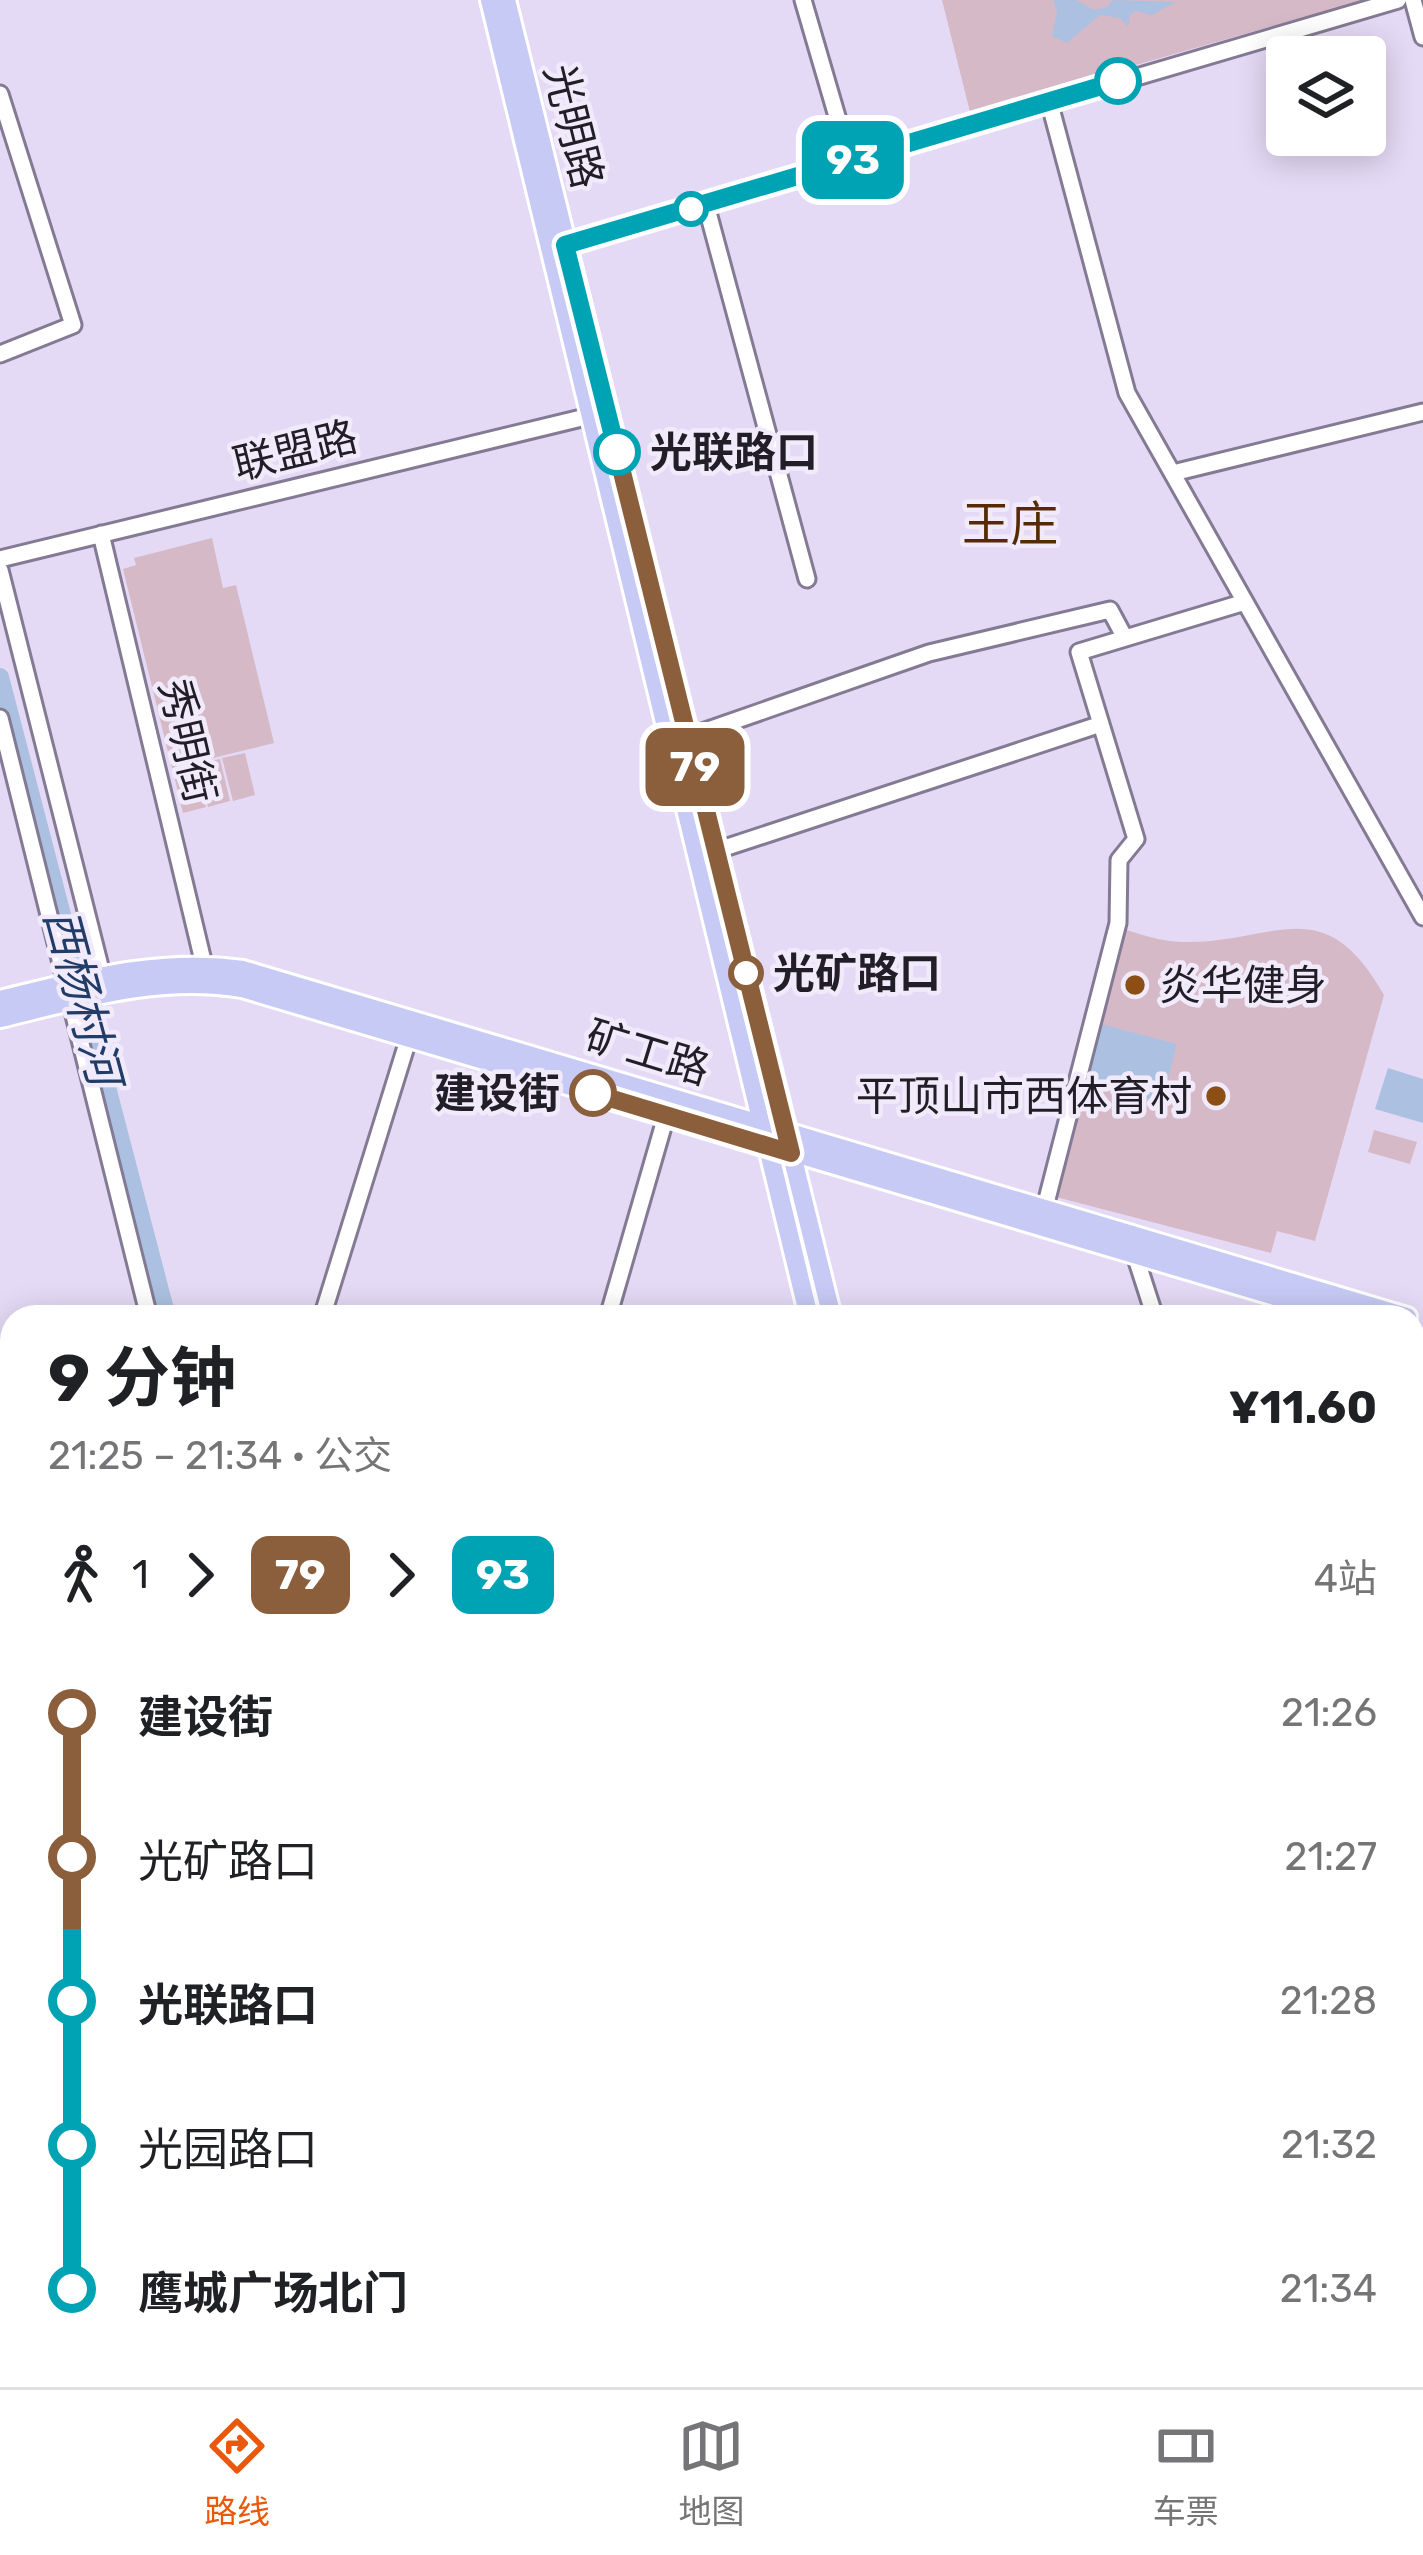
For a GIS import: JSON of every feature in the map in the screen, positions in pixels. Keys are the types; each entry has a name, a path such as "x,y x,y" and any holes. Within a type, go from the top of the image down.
{"main road":[{"name":"光明路","path":"490,0 558,247 708,853 829,1305"},
{"name":"光明路","path":"506,0 558,247"},
{"name":"光明路","path":"599,413 688,737 761,1124 806,1305"},
{"name":"矿工路","path":"0,1018 138,968 204,965 274,978 669,1106 767,1146 1305,1305"},
{"name":"矿工路","path":"99,985 222,985 669,1106 761,1124 1367,1305"},
{"name":"矿工路","path":"0,1000 70,992"}],"street":[{"path":"803,0 850,161"},
{"path":"558,247 1398,0"},
{"path":"1413,0 1423,37"},
{"path":"0,94 73,325 0,354"},
{"path":"1049,101 1121,377 1423,917"},
{"path":"706,205 807,579"},
{"path":"1173,473 1423,412"},
{"name":"联盟路","path":"0,560 599,413"},
{"name":"秀明街","path":"101,535 204,965"},
{"path":"0,570 99,985"},
{"path":"1045,1207 1118,923 1119,860 1136,839 1079,652 1245,602"},
{"path":"688,737 929,653 1110,610 1125,638"},
{"path":"0,718 146,1305"},
{"path":"708,853 1101,724"},
{"path":"326,1305 409,1037"},
{"path":"611,1305 669,1106"},
{"path":"1135,1255 1151,1305"}],"shaded area":[{"path":"942,0 1365,0 970,112"},
{"path":"212,538 223,588 236,585 274,743 172,768 123,569 136,565 134,558"},
{"path":"245,753 255,795 233,801 222,758"},
{"path":"220,759 230,801 208,807 197,764"},
{"path":"195,765 206,807 183,813 173,771"},
{"name":"平顶山市西体育村","path":"1119,928 1182,942 1295,929 1318,931 1340,941 1362,962 1384,995 1315,1241 1277,1231 1271,1253 1052,1196"},
{"path":"1374,1130 1417,1142 1410,1164 1368,1152"}],"water":[{"path":"1053,0 1076,0 1094,10 1113,0 1176,2 1152,15 1136,11 1128,27 1120,18 1100,15 1067,43 1052,36 1057,11"},
{"path":"1097,1023 1177,1044 1162,1102 1081,1081"},
{"path":"1388,1068 1423,1079 1423,1123 1375,1109"}],"waterway":[{"name":"西杨村河","path":"0,677 164,1305"}],"bus line":[{"name":"93","path":"617,452 565,245 1118,81"},
{"name":"79","path":"593,1093 791,1153 617,452"}],"place":[{"name":"光联路口","path":"617,452"},
{"name":"光矿路口","path":"746,973"},
{"name":"炎华健身","path":"1135,985"},
{"name":"建设街","path":"593,1093"},
{"name":"平顶山市西体育村","path":"1216,1096"}],"district":[{"name":"王庄","path":"1010,524"}]}
